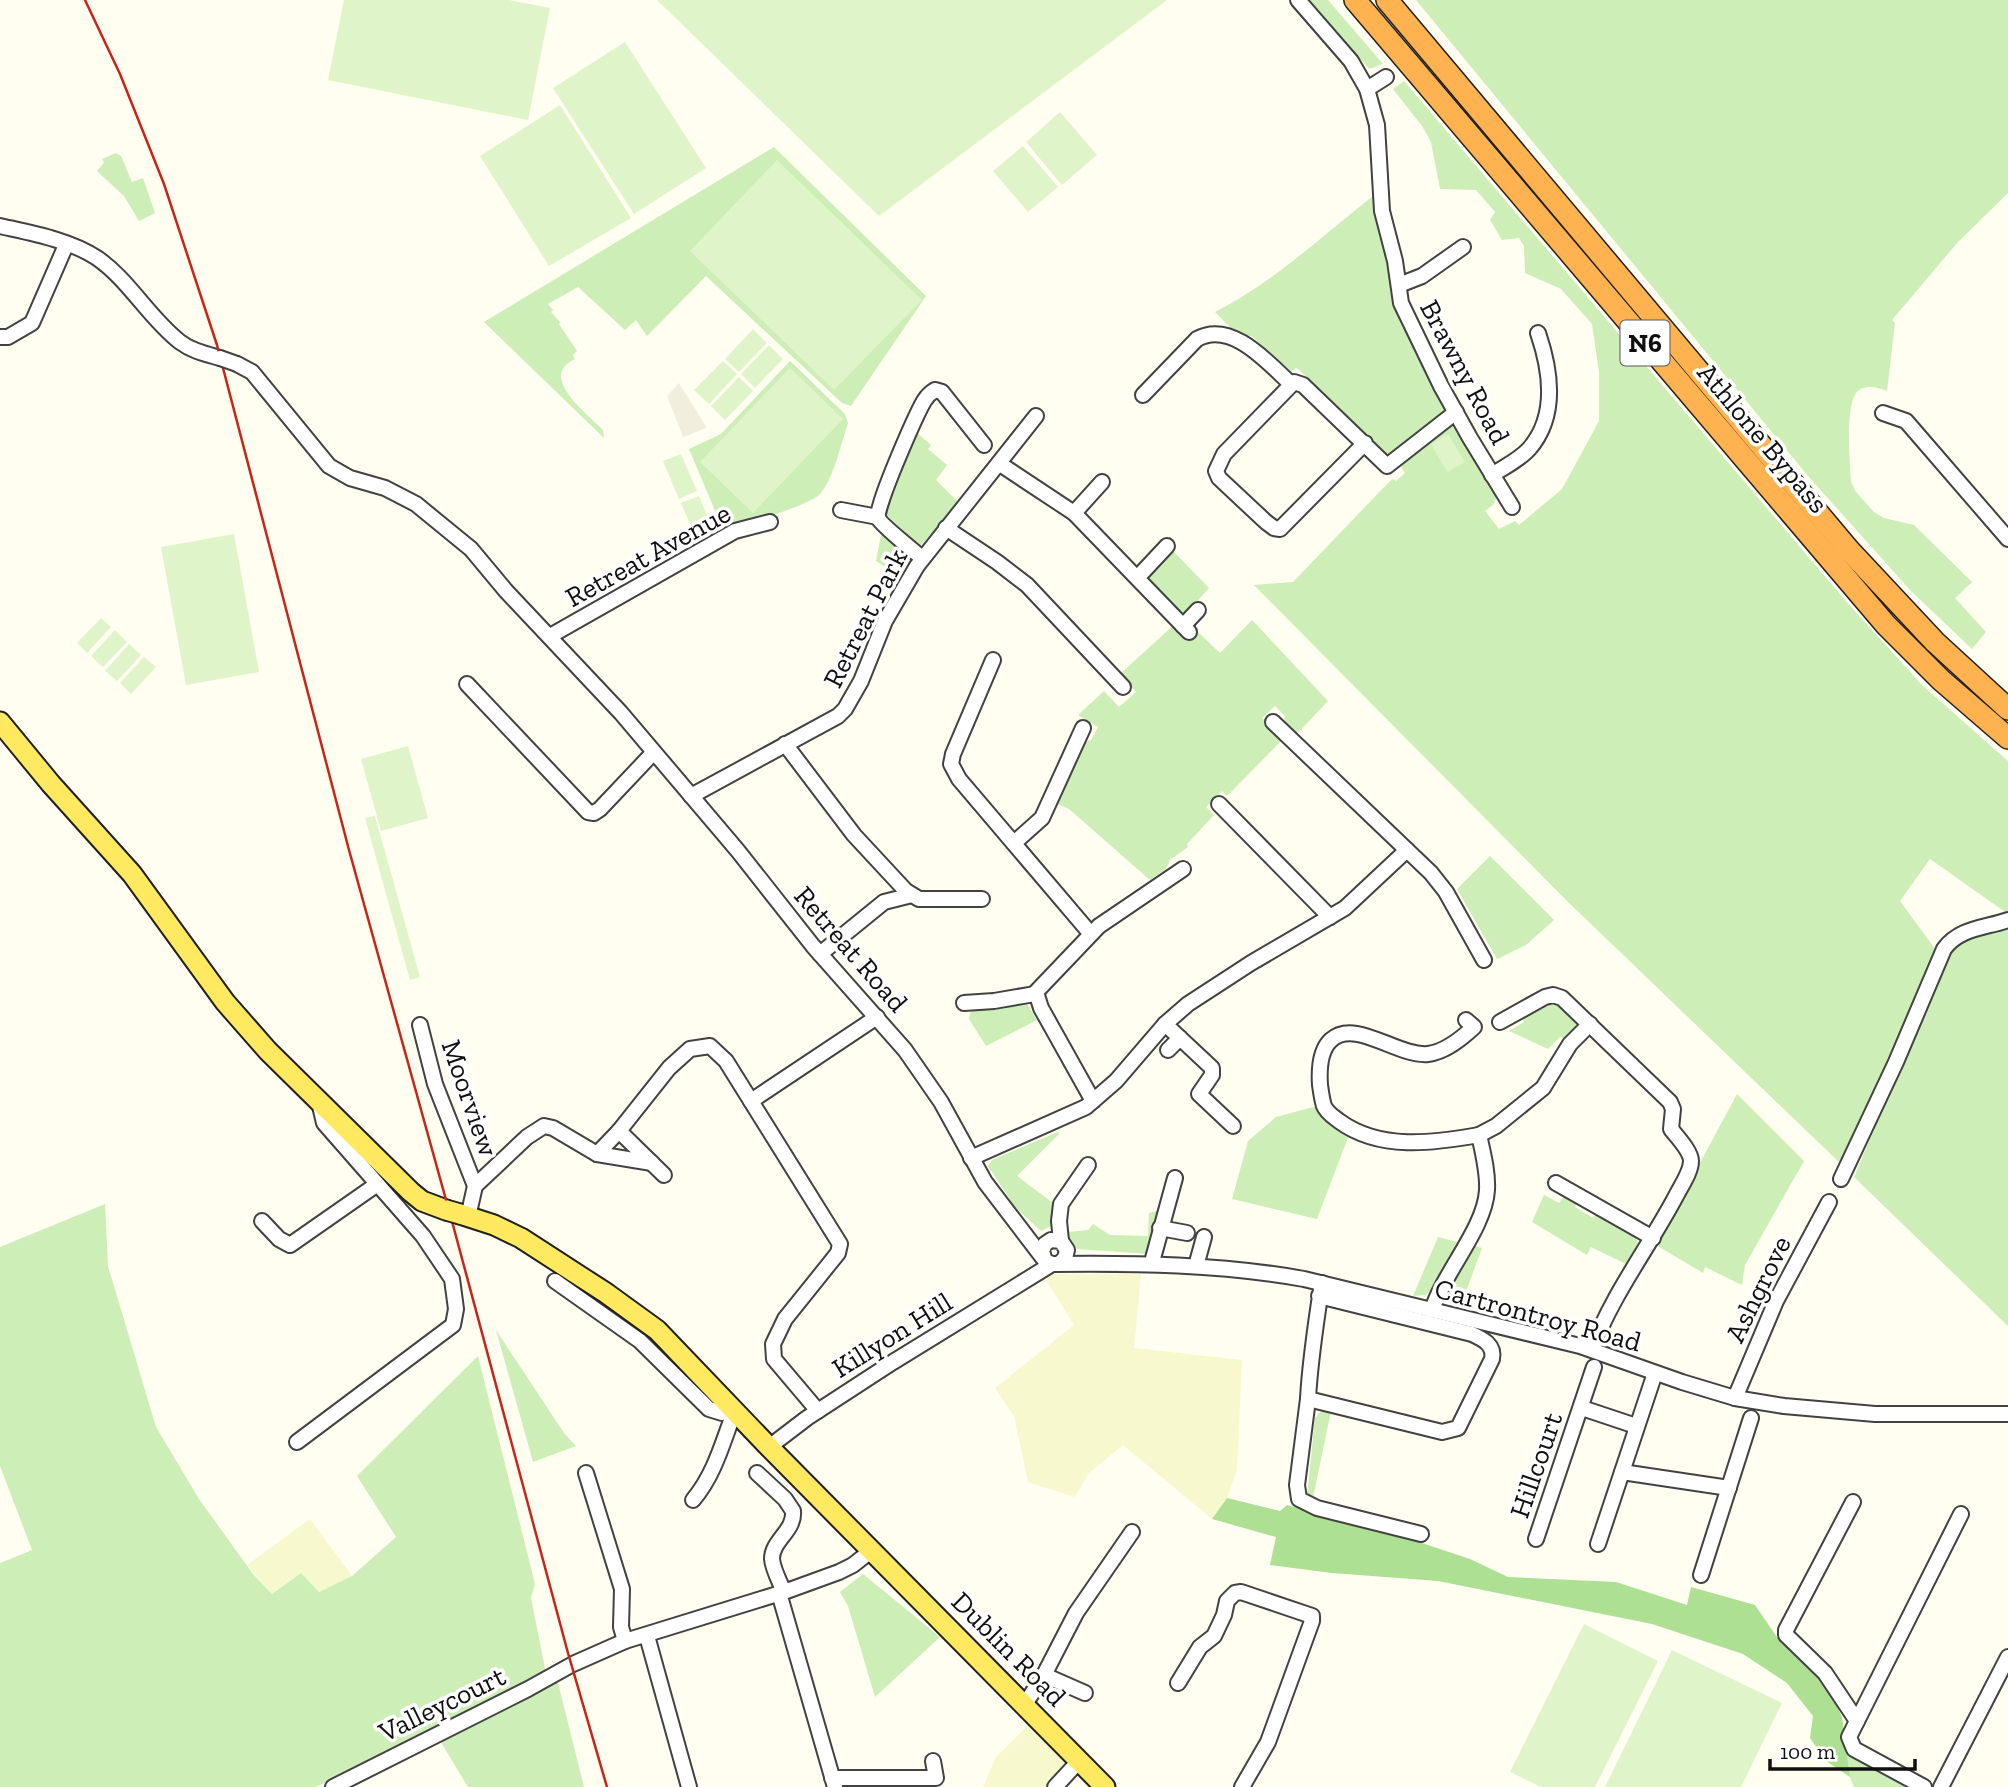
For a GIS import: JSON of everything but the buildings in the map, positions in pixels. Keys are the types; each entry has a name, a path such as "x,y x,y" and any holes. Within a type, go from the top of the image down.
{"highway":[{"name":"Athlone Bypass","path":"1355,0 1886,625 1941,680 2008,738"},
{"name":"Athlone Bypass","path":"1387,0 1849,550 1935,642 2008,709"},
{"name":"N6","path":"1849,550 1966,661 2008,696"},
{"name":"N6","path":"1941,680 1972,715 2008,747"}],"main road":[{"name":"Dublin Road","path":"0,722 132,874 225,1002 268,1051 318,1101 422,1201 494,1225 521,1238 648,1323 669,1341 769,1447 1105,1787"}],"street":[{"name":"Brawny Road","path":"1298,0 1351,61 1367,89 1377,125 1383,219 1395,261 1400,299 1456,412 1512,507"},
{"path":"1367,89 1386,77"},
{"path":"0,226 66,245 32,323 8,337 0,337"},
{"name":"Retreat Road","path":"66,245 97,258 116,274 181,342 196,351 237,363 252,372 329,466 350,478 385,488 416,504 471,549 506,591 625,710 653,753 820,954 877,1017 930,1084 985,1182 1023,1231 1052,1255"},
{"path":"1399,285 1422,276 1463,247"},
{"path":"1492,475 1530,448 1546,416 1550,374 1538,333"},
{"path":"1143,395 1197,339 1205,335 1231,338 1248,344 1291,384"},
{"path":"1365,443 1284,527 1278,529 1266,523 1219,478 1216,469 1229,448 1294,383 1303,385 1365,443 1391,471 1456,412"},
{"path":"878,517 879,507 897,460 922,404 933,391 942,392 984,445"},
{"path":"1883,413 1906,421 2008,539"},
{"name":"Retreat Park","path":"691,796 838,716 845,709 861,681 885,621 922,558 1036,416"},
{"path":"1000,464 1074,513 1186,629 1198,610"},
{"path":"1074,513 1102,482"},
{"path":"841,510 878,517 922,558"},
{"name":"Retreat Avenue","path":"550,636 735,531 770,522"},
{"path":"946,528 1020,579 1123,687"},
{"path":"1138,577 1167,546"},
{"path":"993,660 951,764 959,779 1090,933"},
{"path":"467,684 588,812 594,813 600,809 653,753"},
{"path":"1273,722 1440,883 1483,960"},
{"path":"1014,843 1042,818 1083,728"},
{"path":"785,744 854,835 912,895 919,899 982,899"},
{"path":"1219,804 1330,917"},
{"path":"971,1158 1078,1111 1093,1101 1116,1081 1165,1024 1188,1004 1223,980 1350,905 1407,850"},
{"path":"1093,1101 1035,994 1039,986 1090,933 1183,870"},
{"path":"820,954 884,902 912,895"},
{"path":"1840,1179 1896,1062 1944,949 1961,933 2008,920"},
{"path":"964,1003 1035,994"},
{"path":"1500,1022 1545,997 1553,995 1565,1000 1670,1102 1674,1109 1671,1129 1690,1156 1688,1172 1602,1326 1592,1349"},
{"path":"751,1101 877,1017"},
{"path":"1466,1020 1474,1027 1462,1038 1444,1049 1428,1054 1405,1052 1357,1033 1338,1036 1329,1043 1321,1058 1320,1082 1325,1108 1345,1126 1373,1138 1411,1143 1479,1135 1496,1126 1543,1088 1562,1055 1590,1024"},
{"path":"1165,1024 1212,1068 1212,1075 1199,1094 1233,1126"},
{"name":"Moorview","path":"420,1026 435,1084 475,1186"},
{"path":"1168,1050 1180,1038"},
{"path":"597,1154 619,1131 669,1068 690,1049 710,1046 726,1061 840,1244 838,1253 785,1319 772,1344 774,1359 818,1411"},
{"path":"297,1442 453,1325 456,1309 452,1279 423,1236 324,1123 318,1101"},
{"name":"Moorview","path":"458,1214 475,1186 527,1137 544,1126 553,1128 597,1154"},
{"path":"619,1131 664,1175"},
{"path":"1432,1310 1442,1283 1484,1206 1487,1181 1479,1135"},
{"path":"597,1154 652,1163"},
{"path":"1052,1255 1063,1200 1088,1165"},
{"path":"1152,1262 1175,1178"},
{"path":"1556,1183 1653,1238"},
{"path":"262,1221 279,1239 290,1245 376,1185"},
{"name":"Ashgrove","path":"1735,1398 1776,1301 1829,1202"},
{"path":"1160,1228 1199,1236 1196,1266"},
{"name":"Killyon Hill","path":"769,1447 818,1411 1052,1255"},
{"name":"Cartrontroy Road","path":"1052,1255 1097,1262 1152,1262 1275,1274 1320,1290 1432,1310 1592,1349 1655,1373 1735,1398 1791,1407 1891,1415 2008,1415"},
{"path":"555,1281 640,1341 709,1409 722,1413 734,1410"},
{"path":"1308,1399 1442,1432 1453,1430 1462,1423 1493,1355 1487,1342 1472,1334 1320,1290 1311,1345 1308,1399 1297,1485 1299,1499 1317,1508 1421,1534"},
{"name":"Hillcourt","path":"1536,1539 1594,1367"},
{"path":"1598,1544 1655,1373"},
{"name":"Hillcourt","path":"1582,1408 1636,1426"},
{"path":"693,1500 704,1486 715,1463 734,1410"},
{"path":"1701,1575 1751,1418"},
{"path":"1622,1472 1729,1488"},
{"path":"586,1473 622,1589 621,1627 625,1641"},
{"path":"757,1473 785,1499 793,1511 792,1521 772,1556 834,1783 936,1778 933,1761"},
{"path":"1853,1502 1786,1630 1786,1635 1825,1673 1857,1721"},
{"path":"1924,1787 1854,1749 1849,1737 1961,1514"},
{"path":"1025,1704 1044,1675 1076,1613 1132,1532"},
{"path":"689,1787 647,1636 782,1593 848,1568 872,1550"},
{"path":"1178,1683 1200,1647 1214,1636 1227,1601 1235,1593 1241,1592 1311,1616 1268,1742 1242,1787"},
{"name":"Valleycourt","path":"333,1787 573,1664 625,1641 647,1636"},
{"path":"1941,1787 2008,1657"},
{"path":"1044,1675 1085,1693"},
{"path":"1055,1787 1079,1761"}],"green space":[{"path":"344,0 509,0 550,8 528,120 328,80"},
{"path":"657,0 1167,0 879,216"},
{"path":"1310,0 1328,0 1383,64 1369,69"},
{"path":"1416,0 2008,0 2008,193 1958,242 1892,320 1895,323 1887,391 1871,387 1859,390 1853,401 1849,423 1851,482 1856,492 1874,512 1884,518 1914,525 1972,582 1955,598 1986,632 1972,649 1911,591 1808,476"},
{"path":"625,42 706,168 634,214 553,88"},
{"path":"1404,81 1844,599 1922,685 2008,761 2008,914 1930,859 1900,901 1938,953 1910,1019 1841,1164 1566,900 1254,585 1293,582 1390,481 1396,481 1405,473 1401,467 1402,463 1450,424 1455,427 1497,495 1494,504 1485,511 1499,529 1515,521 1519,525 1562,489 1599,421 1599,372 1592,324 1561,289 1525,273 1524,246 1519,238 1502,240 1490,220 1495,212 1476,190 1440,189 1431,142 1393,89"},
{"path":"560,105 631,218 549,266 480,156"},
{"path":"1060,112 1097,155 1062,185 1026,142"},
{"path":"1023,146 1058,187 1028,212 993,171"},
{"path":"774,147 926,296 851,406 842,403 706,276 647,336 636,320 625,330 578,287 548,304 577,351 573,355 575,359 565,366 561,375 563,385 577,405 603,430 604,438 484,322"},
{"path":"116,153 121,156 132,182 143,178 155,213 139,221 124,196 97,171 104,163 102,159"},
{"path":"777,160 922,300 834,390 690,251"},
{"path":"1373,196 1388,251 1447,409 1388,457 1299,370 1296,368 1291,372 1253,337 1234,331 1215,312 1277,273"},
{"path":"753,329 767,343 739,372 725,359"},
{"path":"769,345 783,359 755,388 741,374"},
{"path":"723,361 737,374 709,404 694,390"},
{"path":"790,361 845,414 848,423 833,470 825,487 814,499 724,532 689,449 721,434"},
{"path":"790,368 843,419 753,513 700,462"},
{"path":"739,377 753,391 725,420 711,406"},
{"path":"915,431 931,445 928,449 947,465 936,480 959,503 920,546 886,512"},
{"path":"1448,434 1465,462 1447,472 1431,444"},
{"path":"681,454 697,491 679,499 663,461"},
{"path":"699,496 714,533 697,540 681,503"},
{"path":"882,530 912,560 913,564 907,572 876,561"},
{"path":"234,534 259,672 186,685 161,547"},
{"path":"1172,550 1209,588 1183,613 1147,577"},
{"path":"101,618 111,627 87,653 77,643"},
{"path":"1252,620 1328,701 1295,736 1284,724 1285,716 1275,706 1262,718 1283,739 1227,796 1222,791 1206,807 1214,815 1187,844 1188,847 1170,860 1166,869 1150,880 1069,809 1057,804 1085,742 1091,740 1098,727 1078,715 1104,691 1119,707 1136,692 1120,674 1176,623 1190,639 1198,632 1220,653"},
{"path":"115,630 127,642 103,667 91,656"},
{"path":"129,644 141,655 117,681 105,671"},
{"path":"144,657 156,667 131,694 120,683"},
{"path":"408,746 428,818 381,831 361,759"},
{"path":"375,816 420,977 410,980 365,818"},
{"path":"1490,856 1554,920 1526,945 1497,959 1457,889"},
{"path":"2008,926 2008,1326 1854,1177 1948,952 1960,941"},
{"path":"1555,1000 1580,1023 1566,1039 1560,1037 1548,1049 1509,1031 1524,1022 1519,1015"},
{"path":"1028,1005 1037,1020 986,1046 969,1019 970,1013 976,1008"},
{"path":"1737,1094 1804,1161 1745,1265 1742,1285 1705,1267 1703,1273 1656,1245"},
{"path":"1317,1106 1331,1124 1349,1135 1317,1219 1232,1199 1248,1141 1276,1117"},
{"path":"1058,1132 1017,1176 1053,1203 1051,1226 1041,1231 1015,1207 988,1166 992,1160"},
{"path":"1544,1195 1559,1203 1565,1195 1578,1200 1575,1207 1593,1218 1598,1212 1638,1234 1638,1243 1626,1264 1591,1247 1587,1255 1532,1222"},
{"path":"105,1204 108,1266 156,1427 199,1499 253,1574 272,1594 301,1573 319,1592 352,1576 396,1537 357,1476 478,1356 535,1584 531,1598 546,1673 316,1787 0,1787 0,1563 32,1550 0,1466 0,1247"},
{"path":"1160,1210 1149,1254 1077,1249 1068,1235 1068,1232 1088,1230 1093,1224 1110,1235 1148,1236 1149,1213"},
{"path":"1438,1237 1457,1242 1431,1291 1425,1295 1413,1296"},
{"path":"1472,1245 1482,1248 1460,1308 1448,1301 1447,1292"},
{"path":"1051,1274 1141,1274 1134,1348 1242,1360 1237,1470 1227,1498 1212,1519 1123,1445 1088,1474 1075,1497 1028,1482 1014,1416 995,1388 1074,1325 1044,1277"},
{"path":"496,1330 564,1433 576,1446 533,1462"},
{"path":"1331,1411 1313,1498 1310,1498 1307,1496 1315,1418 1320,1412"},
{"path":"1227,1498 1280,1511 1287,1505 1419,1542 1470,1559 1508,1577 1616,1582 1687,1605 1691,1587 1755,1605 1779,1640 1828,1687 1842,1717 1850,1777 1826,1761 1810,1738 1813,1716 1787,1683 1743,1654 1652,1624 1438,1581 1270,1565 1276,1537 1212,1519"},
{"path":"310,1519 352,1576 319,1592 300,1573 272,1594 247,1565"},
{"path":"863,1574 940,1637 875,1697 848,1606 840,1592"},
{"path":"1584,1624 1658,1661 1595,1787 1541,1787 1510,1772"},
{"path":"1672,1650 1782,1703 1741,1787 1605,1787"},
{"path":"557,1679 584,1787 468,1787 439,1739"},
{"path":"1029,1724 1069,1764 1049,1787 983,1787 996,1757"},
{"path":"1846,1748 1914,1787 1854,1787"}],"shaded area":[{"path":"679,383 707,428 683,437 667,396"}],"railway":[{"path":"85,0 120,74 164,184 217,345 349,850 607,1787"}]}
